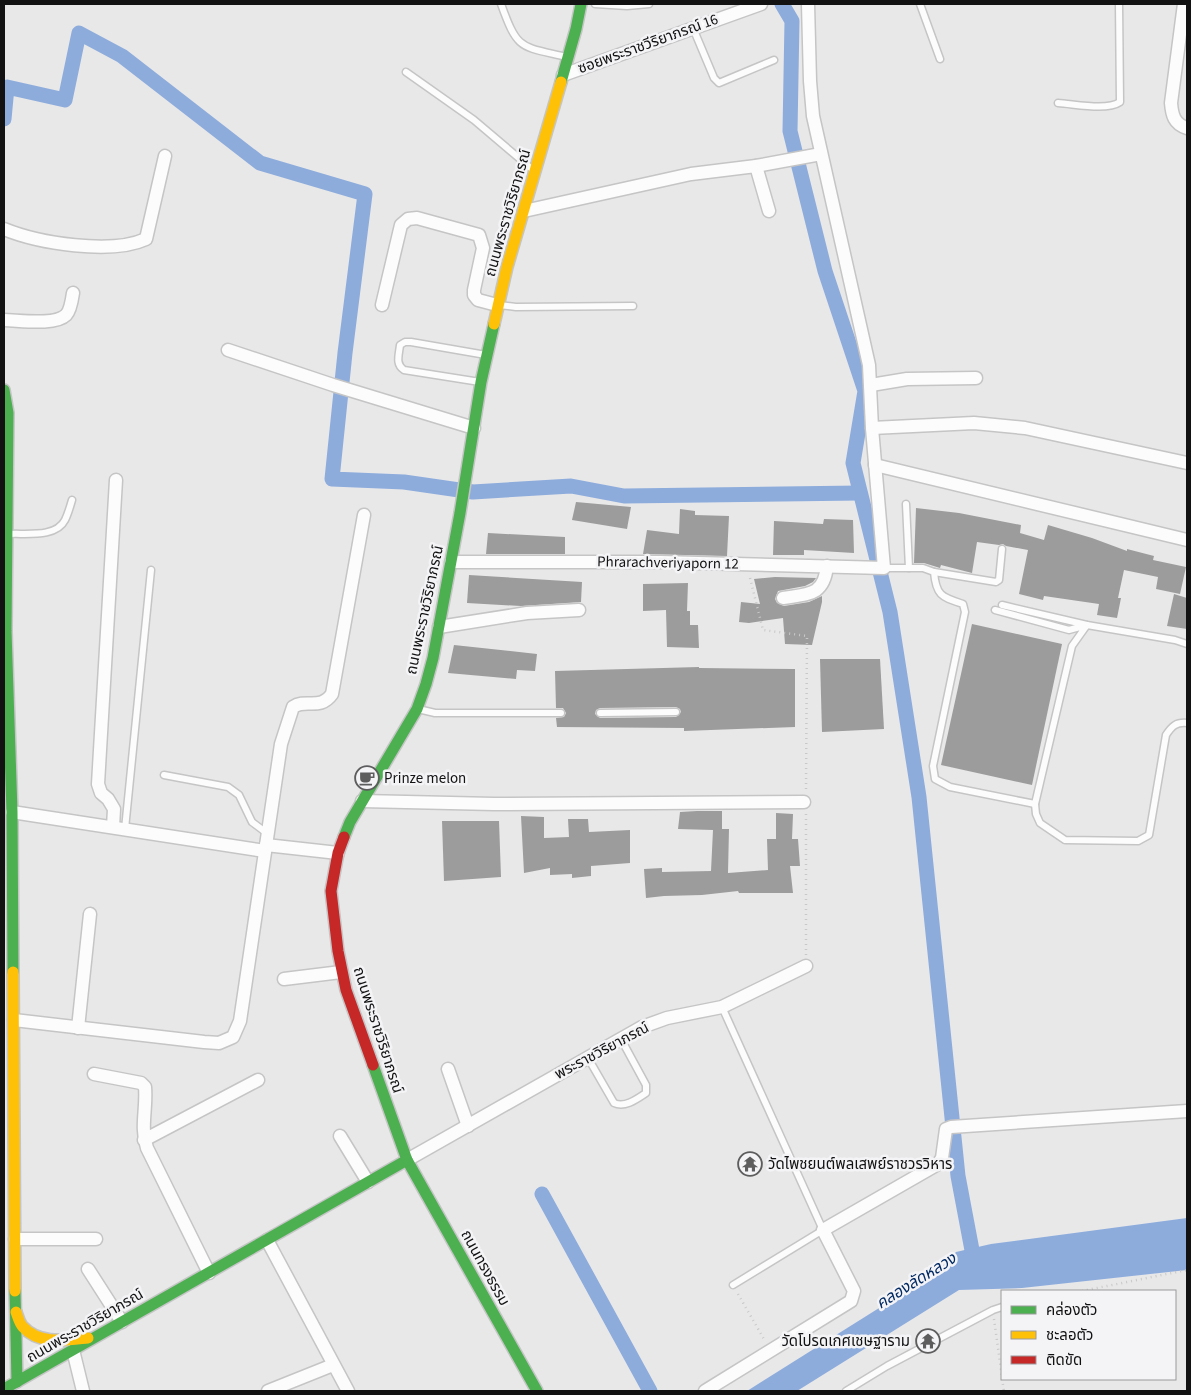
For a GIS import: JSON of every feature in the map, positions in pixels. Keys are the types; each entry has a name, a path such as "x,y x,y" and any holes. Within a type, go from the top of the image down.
{"main road":[{"name":"ถนนพระราชวิริยาภรณ์","path":"4,1389 407,1160 351,1007 341,972 331,891 338,853 350,822 417,709 433,658 467,473 481,382 498,305 507,267 568,57 581,4"},
{"path":"4,390 8,414 6,631 12,812 15,1344 17,1382"},
{"name":"ถนนทรงธรรม","path":"407,1160 537,1391"},
{"path":"16,1311 20,1325 31,1335 48,1340 95,1338"},
{"path":"6,1366 12,1356 15,1344"}],"street":[{"name":"ซอยพระราชวีริยาภรณ์ 16","path":"563,75 761,4"},
{"path":"808,4 810,81 814,116 815,155 865,341 871,385 872,428 883,567"},
{"path":"1184,4 1171,103 1172,113 1177,123 1187,128"},
{"path":"524,210 691,174 756,166 815,155"},
{"path":"4,229 41,240 78,246 135,244 146,239 165,156"},
{"path":"756,166 769,211"},
{"path":"382,305 401,225 408,220 417,218 479,236 483,248 474,295 478,300 498,305"},
{"path":"4,320 34,322 60,319 68,314 73,293"},
{"path":"228,350 360,394 474,428"},
{"path":"871,385 907,379 976,378"},
{"path":"872,428 974,423 1025,428 1187,463"},
{"path":"875,465 1187,540"},
{"path":"116,480 98,784 101,793 108,799 114,809 119,828"},
{"path":"14,1020 204,1042 219,1043 233,1037 240,1021 281,744 288,716 296,705 321,704 328,700 332,694 364,515"},
{"name":"Phrarachveriyaporn 12","path":"451,562 883,567"},
{"path":"782,598 808,594 820,588 826,579 827,566"},
{"path":"439,627 527,613 580,610"},
{"path":"362,801 494,804 806,801"},
{"path":"12,812 119,828 266,843 338,853"},
{"path":"78,1028 90,914"},
{"name":"พระราชวิริยาภรณ์","path":"407,1160 642,1027 667,1018 722,1007 806,966"},
{"path":"284,980 341,972"},
{"path":"448,1069 468,1126"},
{"path":"94,1074 141,1083 145,1087 144,1140 209,1272"},
{"path":"144,1140 258,1080"},
{"path":"705,1391 851,1301 854,1292 823,1230 938,1164 942,1158 946,1129 951,1127 1187,1111"},
{"path":"340,1136 368,1182"},
{"path":"15,1238 96,1239"},
{"path":"267,1240 348,1391"},
{"path":"88,1269 122,1322"},
{"path":"73,1350 83,1391"},
{"path":"268,1391 333,1365"}],"lane":[{"path":"501,4 510,30 518,41 526,47 568,57"},
{"path":"595,4 627,6 649,4"},
{"path":"920,4 940,59"},
{"path":"1058,103 1103,106 1116,105 1120,102 1119,4"},
{"path":"693,28 714,78 718,83 774,60"},
{"path":"406,72 474,120 535,172"},
{"path":"498,305 516,307 632,306"},
{"path":"481,382 404,370 398,362 400,345 405,342 411,342 487,355"},
{"path":"6,534 45,533 59,528 65,520 72,500"},
{"path":"906,504 908,568"},
{"path":"883,567 923,568 934,572 996,582 999,580 1002,549"},
{"path":"119,828 151,570"},
{"path":"934,572 935,586 942,595 963,604 965,612 933,766 934,779 950,786 1034,804"},
{"path":"1002,605 1187,644"},
{"path":"995,610 1069,630 1087,624"},
{"path":"1087,624 1072,646 1034,804 1040,824 1065,840 1138,841 1149,835 1166,735 1177,724 1187,723"},
{"path":"417,709 435,713 561,713"},
{"path":"600,713 676,712"},
{"path":"164,776 228,787 239,794 252,822 266,843"},
{"path":"722,1007 823,1230 733,1286"},
{"path":"588,1058 614,1103 619,1105 633,1102 646,1093 646,1085 642,1074 621,1039"},
{"path":"846,1391 887,1366 1001,1307"}],"path":[{"path":"746,564 763,630 807,636 806,966"},
{"path":"1087,1290 1187,1270"},
{"path":"733,1286 771,1350"},
{"path":"993,1310 1001,1370"}],"water":[{"path":"1187,1218 1187,1270 1022,1288 959,1290 797,1391 747,1391 938,1271 956,1252 991,1244"}],"building":[{"path":"576,502 631,507 627,529 572,520"},
{"path":"916,508 959,513 1021,525 1020,533 1044,540 1048,525 1127,551 1127,549 1154,556 1153,560 1186,567 1180,594 1156,589 1158,577 1124,570 1118,598 1121,598 1117,618 1097,615 1099,604 1044,596 1043,600 1019,594 1028,550 1003,544 977,542 972,573 941,565 940,568 924,563 914,563"},
{"path":"680,509 695,511 695,515 729,516 727,556 643,554 647,530 679,534"},
{"path":"824,519 853,520 854,553 804,550 804,555 773,555 774,521 823,524"},
{"path":"488,533 565,537 565,554 486,554"},
{"path":"469,575 582,582 581,602 521,606 467,603"},
{"path":"775,577 816,578 805,586 778,591 775,599 777,603 784,606 809,602 822,596 812,645 785,644 783,618 749,623 739,622 741,602 760,604 754,579"},
{"path":"688,583 687,611 690,611 690,625 698,625 699,648 667,647 666,610 643,611 643,584"},
{"path":"1174,594 1187,598 1187,629 1167,626"},
{"path":"972,624 1062,644 1032,785 941,765"},
{"path":"454,645 537,654 535,671 517,670 516,679 448,673"},
{"path":"820,659 880,659 884,729 822,732"},
{"path":"699,667 795,669 795,727 684,731 684,728 557,727 556,718 564,717 566,713 563,708 556,708 555,671","holes":["676,707 681,712 676,717 600,718 595,714 596,710 600,708"]},
{"path":"722,811 722,829 729,829 728,873 768,870 767,839 776,839 776,813 793,814 792,839 798,839 800,866 790,866 793,893 739,893 738,891 646,898 644,869 662,868 662,872 711,871 713,830 678,829 680,812"},
{"path":"521,816 544,817 544,838 569,837 568,819 588,819 589,832 630,830 630,863 591,866 591,876 572,878 572,874 550,875 550,868 524,873"},
{"path":"442,821 499,821 501,877 444,881"}],"waterway":[{"path":"782,4 792,21 790,131 825,271 865,391 853,463 890,612 919,797 958,1176 975,1266"},
{"path":"4,119 7,87 65,100 79,33 122,56 260,163 365,194 345,353 332,479 404,482 473,492 571,486 624,496 860,493"},
{"path":"542,1194 650,1391"}],"traffic: fast":[{"path":"561,82 581,4"},
{"path":"344,837 350,822 417,709 426,684 433,658 460,513 481,382 494,324"},
{"path":"4,390 8,413 6,631 12,812 13,972"},
{"path":"373,1065 407,1160 537,1391"},
{"path":"4,1389 407,1160"},
{"path":"15,1291 17,1382"}],"traffic: slow":[{"path":"494,324 507,267 561,82"},
{"path":"13,972 15,1291"},
{"path":"16,1312 22,1325 37,1337 54,1340 88,1338"}],"traffic: jam":[{"path":"344,837 338,853 331,891 338,951 346,990 373,1065"}],"place":[{"name":"Prinze melon","path":"367,778"},
{"name":"วัดไพชยนต์พลเสพย์ราชวรวิหาร","path":"750,1164"},
{"name":"วัดโปรดเกศเชษฐาราม","path":"928,1341"}],"water label":[{"name":"คลองลัดหลวง","path":"916,1281"}]}
